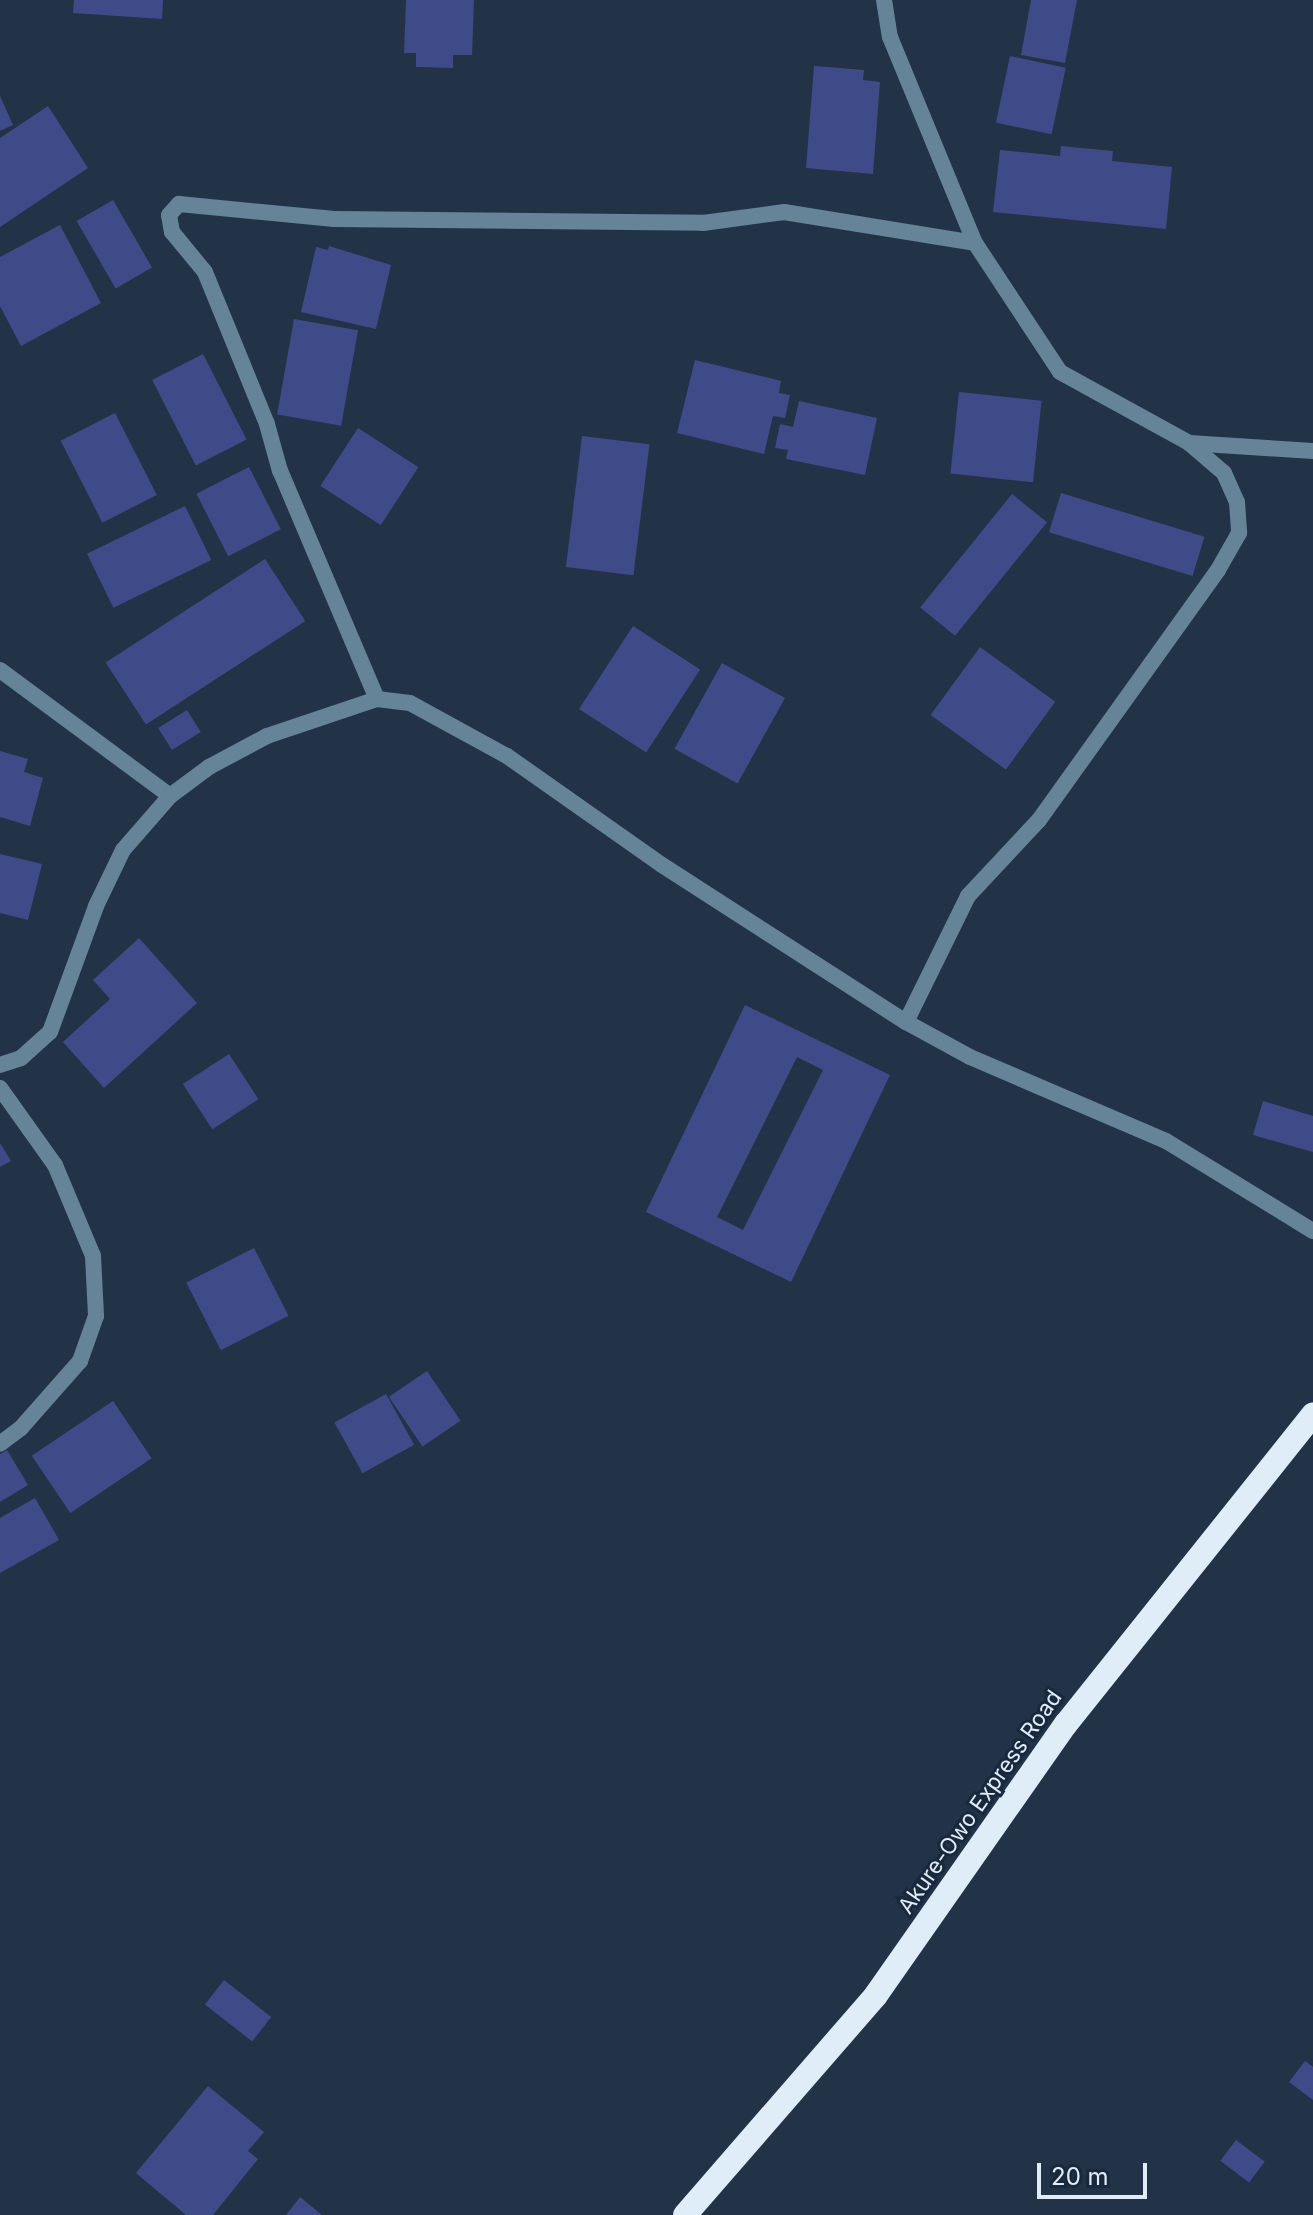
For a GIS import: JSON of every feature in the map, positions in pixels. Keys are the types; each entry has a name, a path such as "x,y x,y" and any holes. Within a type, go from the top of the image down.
{"highway":[{"name":"Akure-Owo Express Road","path":"685,2215 876,1995 1066,1724 1313,1415"}],"street":[{"path":"884,0 890,37 975,243 1060,372 1189,443 1224,473 1237,502 1239,533 1218,570 1039,820 968,896 906,1022"},
{"path":"377,699 280,471 267,424 205,272 172,232 169,215 179,204 334,219 703,223 784,212 975,243"},
{"path":"1189,443 1313,451"},
{"path":"0,670 170,796"},
{"path":"0,1065 21,1058 50,1032 96,906 123,850 170,796 209,767 267,736 377,699 410,703 459,726 906,1022 970,1057 1166,1141 1313,1231"},
{"path":"0,1088 55,1165 93,1256 96,1316 80,1361 0,1444"}],"building":[{"path":"74,0 163,0 162,19 73,13"},
{"path":"406,0 474,0 472,55 453,55 453,68 416,67 416,53 404,53"},
{"path":"1031,0 1077,0 1065,63 1021,55"},
{"path":"1010,56 1066,68 1052,134 996,123"},
{"path":"814,66 864,70 863,80 880,82 873,174 806,168"},
{"path":"0,96 13,125 0,131"},
{"path":"48,106 88,168 0,227 0,138"},
{"path":"1061,146 1113,151 1112,161 1172,167 1166,229 993,212 1000,150 1060,156"},
{"path":"113,200 152,268 116,289 77,221"},
{"path":"60,225 101,303 21,346 0,306 0,257"},
{"path":"329,246 391,265 376,329 301,312 316,247 328,250"},
{"path":"294,319 358,330 341,426 277,415"},
{"path":"203,354 247,440 196,465 152,380"},
{"path":"695,360 781,381 779,393 790,395 785,418 773,416 764,454 677,433"},
{"path":"959,392 1042,401 1033,482 950,474"},
{"path":"799,401 877,418 865,475 786,459 788,450 775,448 780,424 793,427"},
{"path":"115,413 157,495 102,523 61,441"},
{"path":"358,428 418,467 381,525 320,486"},
{"path":"582,436 649,444 633,575 566,567"},
{"path":"249,467 281,529 228,556 196,494"},
{"path":"1061,493 1204,537 1192,576 1049,532"},
{"path":"1012,494 1047,522 955,636 920,607"},
{"path":"185,506 211,560 113,608 87,554"},
{"path":"265,559 305,621 146,725 106,662"},
{"path":"633,626 700,670 646,753 579,709"},
{"path":"980,647 1055,702 1006,770 931,715"},
{"path":"722,663 785,698 737,784 674,749"},
{"path":"187,710 201,732 172,750 158,728"},
{"path":"0,751 28,759 24,772 43,778 30,826 0,817"},
{"path":"0,854 42,864 28,920 0,913"},
{"path":"139,938 197,1003 104,1088 63,1042 110,999 93,980"},
{"path":"745,1005 890,1075 791,1282 646,1212","holes":["797,1057 823,1070 743,1230 717,1217"]},
{"path":"229,1054 258,1099 212,1129 183,1084"},
{"path":"1263,1101 1313,1116 1313,1152 1253,1135"},
{"path":"0,1143 11,1161 0,1167"},
{"path":"254,1248 289,1316 221,1350 186,1283"},
{"path":"427,1371 461,1421 422,1446 389,1397"},
{"path":"386,1394 414,1445 363,1473 334,1423"},
{"path":"113,1401 152,1458 70,1513 32,1456"},
{"path":"7,1450 28,1485 0,1502 0,1454"},
{"path":"35,1498 59,1540 0,1573 0,1518"},
{"path":"224,1980 271,2017 252,2041 205,2004"},
{"path":"1305,2061 1313,2067 1313,2100 1289,2082"},
{"path":"208,2086 264,2132 248,2151 258,2159 213,2215 186,2215 136,2173"},
{"path":"1236,2140 1265,2162 1249,2182 1220,2161"},
{"path":"300,2197 322,2215 286,2215"}]}
